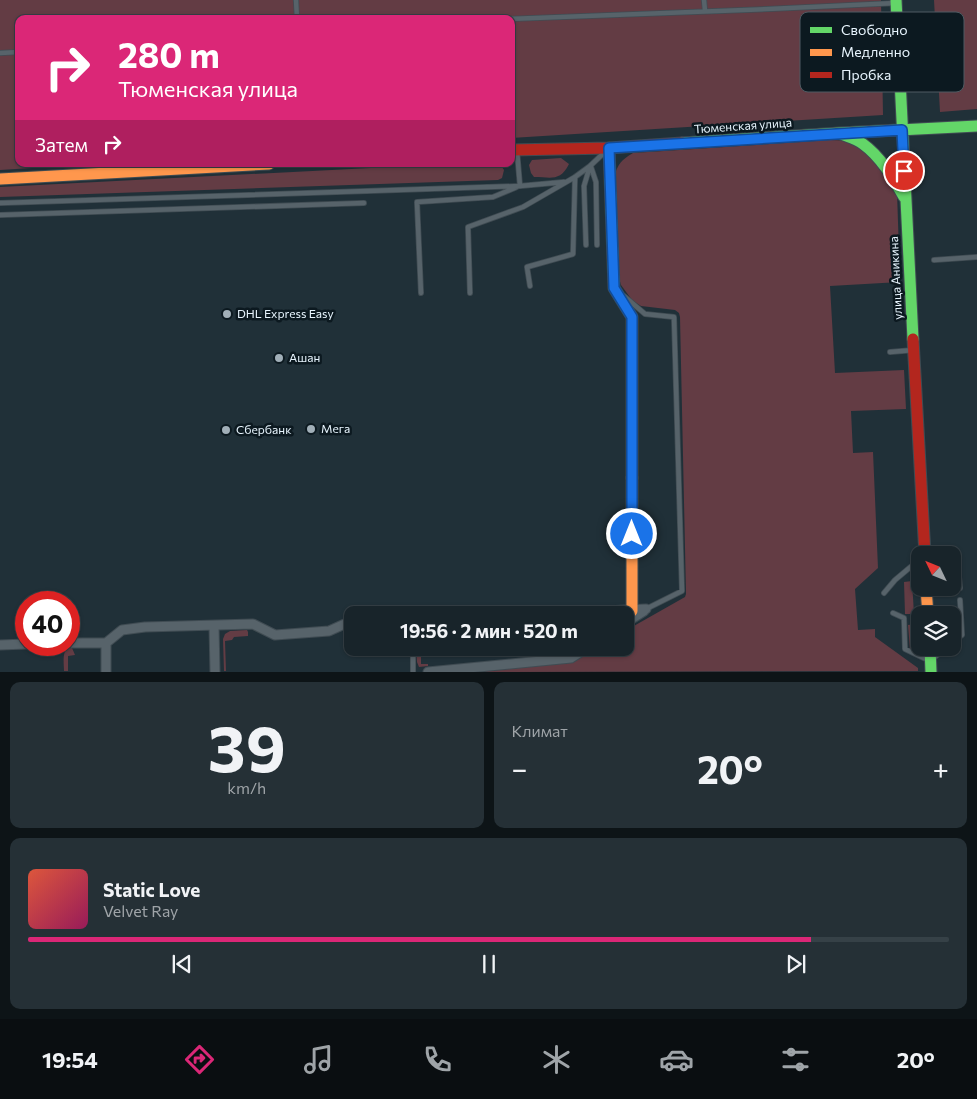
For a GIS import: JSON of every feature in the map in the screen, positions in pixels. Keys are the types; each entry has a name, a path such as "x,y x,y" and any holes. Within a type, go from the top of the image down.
{"street":[{"name":"улица Аникина","path":"900,92 925,546"},
{"name":"Тюменская улица","path":"515,150 609,148 977,126"},
{"path":"840,133 863,144 880,160 906,200"},
{"path":"609,148 614,288 632,317 629,534 632,606"},
{"path":"0,179 215,167"},
{"path":"634,611 646,609"},
{"path":"634,617 646,609"},
{"path":"80,643 106,643 122,630 213,622 253,624 275,635 329,631 344,624"},
{"path":"213,622 215,672"},
{"path":"106,643 106,672"},
{"path":"0,645 15,644"},
{"path":"428,672 571,658 574,656"}],"lane":[{"path":"296,0 297,15"},
{"path":"704,0 705,12"},
{"path":"515,19 705,12 896,1"},
{"path":"0,53 15,52"},
{"path":"470,293 468,227 522,207 574,177 590,166 609,148"},
{"path":"515,156 520,186"},
{"path":"590,166 596,182 597,245"},
{"path":"586,245 584,186 590,166"},
{"path":"530,286 527,267 573,254 574,177"},
{"path":"0,203 520,186 565,182"},
{"path":"421,293 417,202 494,197 520,186"},
{"path":"0,215 364,203"},
{"path":"934,260 977,257"},
{"path":"614,288 645,314 674,316 682,591 646,609"},
{"path":"890,352 914,350"},
{"path":"884,593 911,567"},
{"path":"960,600 960,606"},
{"path":"893,613 904,618 904,649 931,666 939,656"},
{"path":"961,618 961,636"},
{"path":"413,656 413,672"}],"shaded area":[{"path":"0,0 881,0 881,12 800,12 800,92 883,92 883,115 515,138 515,15 15,15 15,167 48,167 0,170"},
{"path":"934,0 977,0 977,109 940,112 939,92 964,92 964,12 935,12"},
{"path":"831,140 852,141 873,155 897,192 900,282 830,286 835,373 904,370 906,409 851,411 853,453 873,452 878,568 855,589 858,630 875,629 875,637 918,668 918,671 478,672 567,663 583,656 634,656 634,626 685,597 686,594 680,317 679,313 675,310 641,306 632,300 621,285 619,278 614,177 623,160 633,153"},
{"path":"561,158 569,164 566,170 558,176 550,178 534,177 531,173 529,165 532,160"},
{"path":"390,167 502,167 504,170 502,178 498,180 0,197 0,187"},
{"path":"911,581 914,606 911,606 911,614 905,614 904,582"},
{"path":"908,625 911,625 910,650"},
{"path":"247,630 248,636 234,637 232,640 225,641 226,671 224,671 223,639 225,634 230,631"},
{"path":"64,656 68,656 68,671 64,671"},
{"path":"417,656 421,656 421,664 428,664 428,666 419,667"}],"traffic: fast":[{"path":"896,0 897,12"},
{"path":"901,92 913,339"},
{"path":"682,143 977,126"},
{"path":"841,134 855,139 869,149 881,161 904,197"},
{"path":"609,148 614,288 632,317 632,478"},
{"path":"930,656 931,672"}],"traffic: slow":[{"path":"0,179 215,167"},
{"path":"632,478 632,606"},
{"path":"927,596 927,606"}],"traffic: jam":[{"path":"515,150 609,148 682,143"},
{"path":"913,339 924,546"}],"place":[{"name":"DHL Express Easy","path":"227,314"},
{"name":"Ашан","path":"279,358"},
{"name":"Мега","path":"311,429"},
{"name":"Сбербанк","path":"226,430"}],"route":[{"path":"632,534 632,317 614,288 609,148 902,130 904,171"}]}
